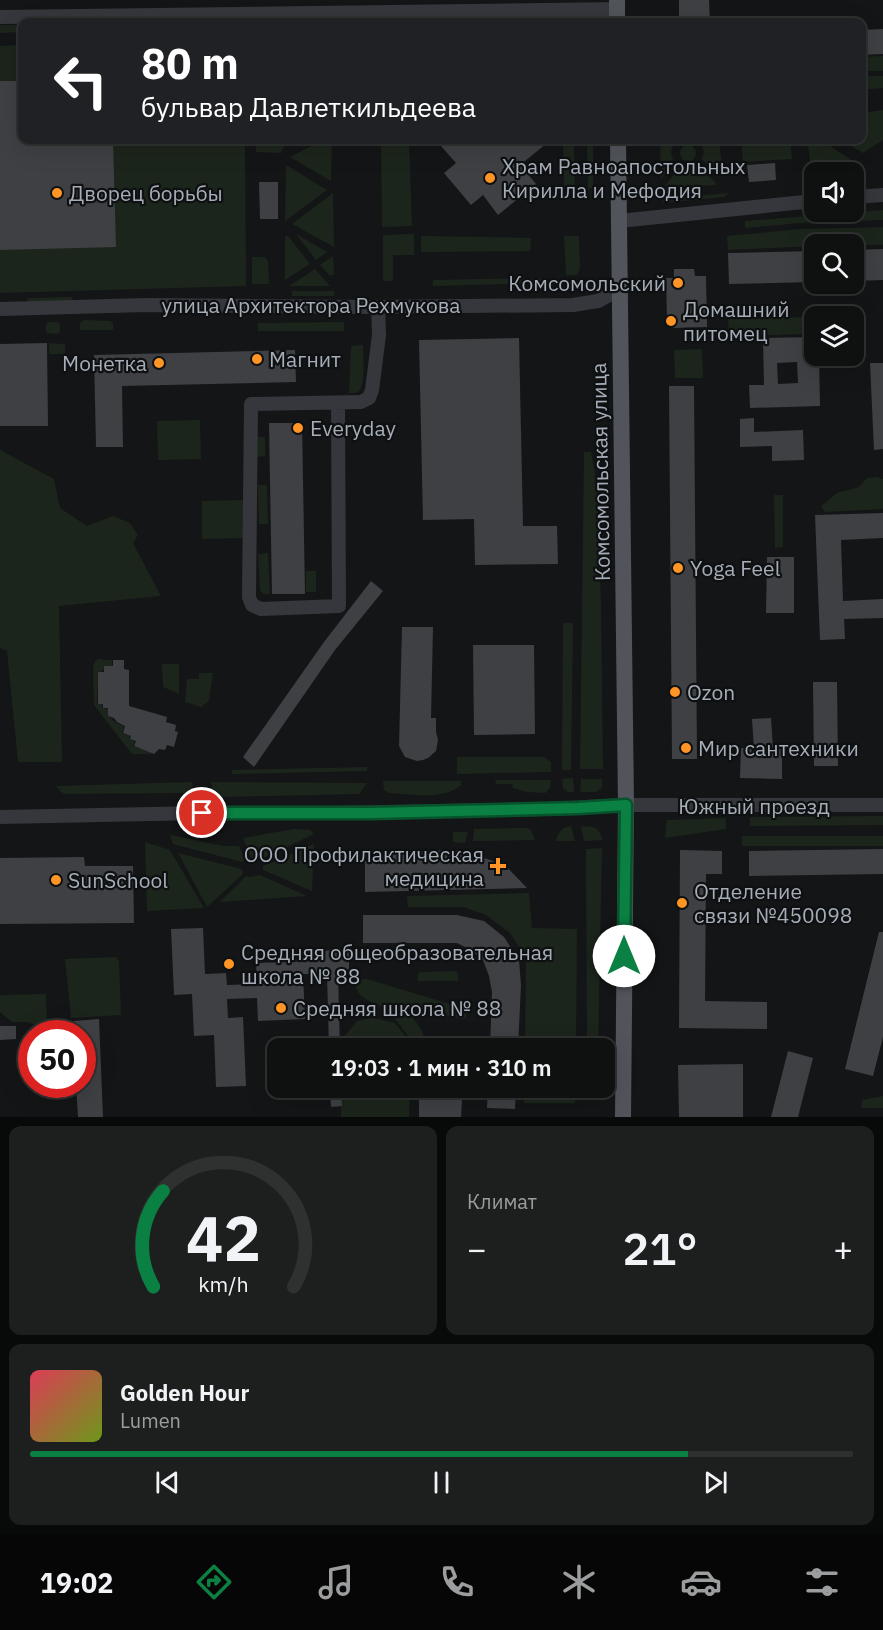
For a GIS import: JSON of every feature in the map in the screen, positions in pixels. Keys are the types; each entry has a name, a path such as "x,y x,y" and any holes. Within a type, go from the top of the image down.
{"main road":[{"name":"Комсомольская улица","path":"618,144 626,805 623,1117"}],"street":[{"path":"0,17 617,11"},
{"path":"864,196 883,195"},
{"path":"619,221 804,202"},
{"name":"улица Архитектора Рехмукова","path":"0,309 147,305 378,307 573,305 598,301 620,289"},
{"path":"339,403 339,606 261,609 252,605 249,597 251,404 361,402 369,398 379,335 378,307"},
{"name":"Южный проезд","path":"0,817 548,809 626,805 883,806"}],"shaded area":[{"path":"0,25 18,25 18,32 0,33"},
{"path":"18,45 18,144 245,144 246,286 0,293 0,46"},
{"path":"883,56 883,71 866,70 866,57"},
{"path":"866,75 883,76 883,88 866,90"},
{"path":"883,110 883,140 863,153 848,144 866,144 866,112"},
{"path":"256,144 285,144 281,153 256,152"},
{"path":"315,144 332,144 331,181 290,157"},
{"path":"381,144 409,144 412,226 382,227"},
{"path":"563,144 574,144 575,191 564,191"},
{"path":"587,144 593,144 593,188 588,189"},
{"path":"660,144 674,144 671,152 673,160 661,179"},
{"path":"719,144 723,176 720,177 702,159 704,152 702,146"},
{"path":"741,144 790,144 792,159 743,162"},
{"path":"808,144 827,144 850,159 850,162 810,162"},
{"path":"688,145 696,153 688,161 680,153"},
{"path":"286,165 327,190 285,221"},
{"path":"698,167 715,182 715,185 666,188 679,168 689,170"},
{"path":"333,193 334,247 292,224"},
{"path":"729,193 724,197 663,203 662,199"},
{"path":"883,210 883,220 864,221 864,212"},
{"path":"804,216 804,222 828,222 745,228 745,221"},
{"path":"883,227 883,245 864,245 864,234 804,234 804,246 728,250 727,236 800,229"},
{"path":"296,234 327,252 316,260"},
{"path":"414,234 414,255 393,255 393,281 383,281 383,235"},
{"path":"285,236 288,236 310,264 285,280"},
{"path":"421,236 531,238 530,251 421,252"},
{"path":"564,236 579,236 580,269 577,275 566,275"},
{"path":"333,256 334,274 330,276 320,265"},
{"path":"252,257 265,257 268,261 269,284 252,284"},
{"path":"315,269 330,286 289,286"},
{"path":"540,278 543,283 433,286 433,280"},
{"path":"292,291 334,291 334,296 292,296"},
{"path":"73,297 69,303 28,302 27,298"},
{"path":"804,317 804,334 729,336 728,319"},
{"path":"84,320 110,321 113,324 113,330 80,330 80,323"},
{"path":"58,322 60,332 47,333 46,324"},
{"path":"344,322 344,331 258,331 258,323"},
{"path":"49,343 65,344 65,354 49,354"},
{"path":"363,345 361,387 357,393 349,393 351,346"},
{"path":"702,349 703,378 675,378 674,350"},
{"path":"200,420 201,459 158,460 157,421"},
{"path":"256,437 265,437 265,456 257,457"},
{"path":"0,450 54,479 60,508 87,526 113,516 130,523 138,535 133,543 161,596 59,606 62,762 18,762 7,651 0,648"},
{"path":"584,452 591,452 597,485 603,769 580,769"},
{"path":"867,478 883,479 883,509 825,512 821,506 837,493 859,487"},
{"path":"258,485 267,485 268,524 259,524"},
{"path":"774,495 783,495 783,547 775,548"},
{"path":"243,500 244,538 202,539 202,501"},
{"path":"268,553 270,594 263,594 260,590 258,554"},
{"path":"306,571 316,571 316,592 306,592"},
{"path":"563,623 573,623 571,770 562,770"},
{"path":"112,660 112,666 104,666 103,671 98,672 97,704 102,704 102,708 108,709 108,716 124,726 122,733 135,741 133,746 154,754 132,754 94,705 93,667 95,661"},
{"path":"162,664 179,664 179,694 163,687"},
{"path":"199,673 213,673 209,701 201,707 185,702 187,679 199,679"},
{"path":"457,757 544,757 551,762 551,772 457,774"},
{"path":"367,767 367,771 232,774 232,770"},
{"path":"573,778 574,792 568,792 563,788 562,779"},
{"path":"581,779 602,779 602,788 596,792 580,792"},
{"path":"495,780 551,780 550,788 545,793 527,792 513,788 512,784 496,784"},
{"path":"383,781 461,781 461,785 445,793 417,795 389,793 384,790"},
{"path":"192,782 193,786 187,793 65,794 56,786"},
{"path":"211,782 367,783 359,794 222,797 213,792"},
{"path":"883,816 883,825 750,826 750,817"},
{"path":"726,818 726,829 665,838 667,820"},
{"path":"571,826 575,841 556,841 563,828"},
{"path":"581,826 595,828 603,840 584,841"},
{"path":"527,828 531,830 535,840 473,841 474,829"},
{"path":"294,829 310,830 314,834 259,860 251,858 243,838"},
{"path":"453,832 468,832 465,843 453,842"},
{"path":"171,835 223,846 239,846 245,859 242,862 173,844"},
{"path":"742,836 883,836 883,846 742,846"},
{"path":"145,842 170,850 204,908 147,911"},
{"path":"314,844 312,891 263,870 263,866"},
{"path":"602,848 598,1038 587,1038 586,849"},
{"path":"178,853 242,869 243,874 207,907"},
{"path":"260,875 307,896 220,902 246,876"},
{"path":"529,893 532,928 577,929 576,1038 525,1038 526,958 510,933 486,915 464,907 408,907 407,896"},
{"path":"116,957 119,961 121,1015 71,1018 65,959"},
{"path":"455,971 458,973 458,981 418,981 420,972"},
{"path":"361,979 367,979 466,1009 466,1018 406,1007 424,1037 411,1038 387,1010 361,995 357,990 357,983"},
{"path":"46,994 47,1020 12,1022 0,1012 0,995"},
{"path":"373,1018 395,1023 406,1038 343,1038 357,1021"},
{"path":"883,1096 883,1108 861,1108 862,1100"},
{"path":"341,1098 410,1098 409,1117 341,1117"},
{"path":"524,1098 575,1098 575,1103 524,1103"}],"building":[{"path":"679,0 709,0 710,18 679,18"},
{"path":"883,29 883,54 866,55 866,30"},
{"name":"Дворец борьбы","path":"0,81 18,81 18,144 113,144 116,247 0,250"},
{"name":"Храм Равноапостольных Кирилла и Мефодия","path":"444,144 546,144 520,165 536,184 498,215 483,195 471,205 444,173 456,163 441,146"},
{"path":"775,163 776,180 749,182 747,165"},
{"path":"259,182 278,182 278,219 260,219"},
{"path":"883,249 883,280 864,281 864,250"},
{"path":"804,251 804,282 729,284 728,253"},
{"path":"674,269 694,269 695,276 706,276 707,327 674,328 667,321 666,278 674,278"},
{"path":"804,337 804,366 819,366 820,406 750,408 749,385 764,385 763,338","holes":["797,362 798,383 778,384 777,363"]},
{"path":"519,338 523,526 557,526 558,564 475,565 474,519 423,520 419,340"},
{"path":"47,343 48,426 0,426 0,344"},
{"path":"295,350 296,382 122,386 123,447 96,447 94,355"},
{"path":"870,363 883,363 883,449 874,450"},
{"path":"669,386 694,386 697,759 672,759"},
{"path":"754,418 754,432 803,430 804,460 772,461 772,446 740,447 740,419"},
{"path":"269,423 302,423 305,594 272,594"},
{"path":"883,513 883,538 841,540 843,601 883,599 883,618 844,619 845,639 820,640 815,515"},
{"path":"767,557 794,557 794,613 766,613"},
{"path":"371,581 383,591 335,650 254,767 243,757 324,642"},
{"path":"402,627 433,627 431,718 436,718 438,740 436,751 428,758 417,761 405,757 399,746"},
{"path":"473,645 534,645 535,734 474,735"},
{"path":"113,660 124,660 124,669 129,670 129,706 167,717 166,722 176,725 175,731 178,732 174,747 167,745 165,750 159,749 154,754 134,746 136,741 123,733 125,726 108,716 108,708 103,708 103,704 98,704 98,672 104,672 104,666 113,666"},
{"path":"813,682 837,682 838,766 814,766"},
{"path":"771,718 773,749 782,749 782,779 740,778 741,748 754,749 752,719"},
{"path":"883,849 883,874 749,876 749,851"},
{"path":"462,850 462,858 484,858 505,865 527,888 365,892 365,861 370,861 370,852"},
{"path":"680,850 722,851 722,874 706,874 705,1001 767,1002 767,1029 679,1028"},
{"path":"84,857 85,866 133,866 134,923 0,924 0,858"},
{"path":"363,915 457,915 484,921 504,937 519,960 521,985 518,1038 490,1038 492,992 489,976 483,960 469,949 457,943 363,943"},
{"name":"Средняя школа № 88","path":"203,928 205,974 226,973 227,985 257,984 256,963 315,961 315,951 349,950 349,974 338,974 340,1038 329,1038 327,974 303,974 305,1019 258,1021 257,998 227,999 228,1018 243,1017 246,1086 216,1087 214,1035 194,1036 192,994 174,995 171,929"},
{"path":"879,932 883,932 883,1037 873,1076 845,1069"},
{"path":"99,1019 103,1117 78,1117 77,1098 96,1098 96,1020 86,1020"},
{"path":"0,1026 16,1026 16,1039 0,1040"},
{"path":"788,1051 813,1058 798,1117 771,1117"},
{"path":"743,1064 743,1117 679,1117 678,1065"},
{"path":"331,1098 342,1098 342,1106 331,1107"},
{"path":"488,1098 516,1098 515,1109 487,1108"},
{"path":"419,1100 462,1100 461,1117 419,1117"}],"place":[{"name":"Храм Равноапостольных Кирилла и Мефодия","path":"490,178"},
{"name":"Дворец борьбы","path":"57,193"},
{"name":"Комсомольский","path":"678,283"},
{"name":"Домашний питомец","path":"671,321"},
{"name":"Магнит","path":"257,359"},
{"name":"Монетка","path":"159,363"},
{"name":"Everyday","path":"298,428"},
{"name":"Yoga Feel","path":"678,568"},
{"name":"Ozon","path":"675,692"},
{"name":"Мир сантехники","path":"686,748"},
{"name":"ООО Профилактическая медицина","path":"498,866"},
{"name":"SunSchool","path":"56,880"},
{"name":"Отделение связи №450098","path":"682,903"},
{"name":"Средняя общеобразовательная школа № 88","path":"229,964"},
{"name":"Средняя школа № 88","path":"281,1008"}],"route":[{"path":"202,813 372,813 626,805 624,956"}]}
